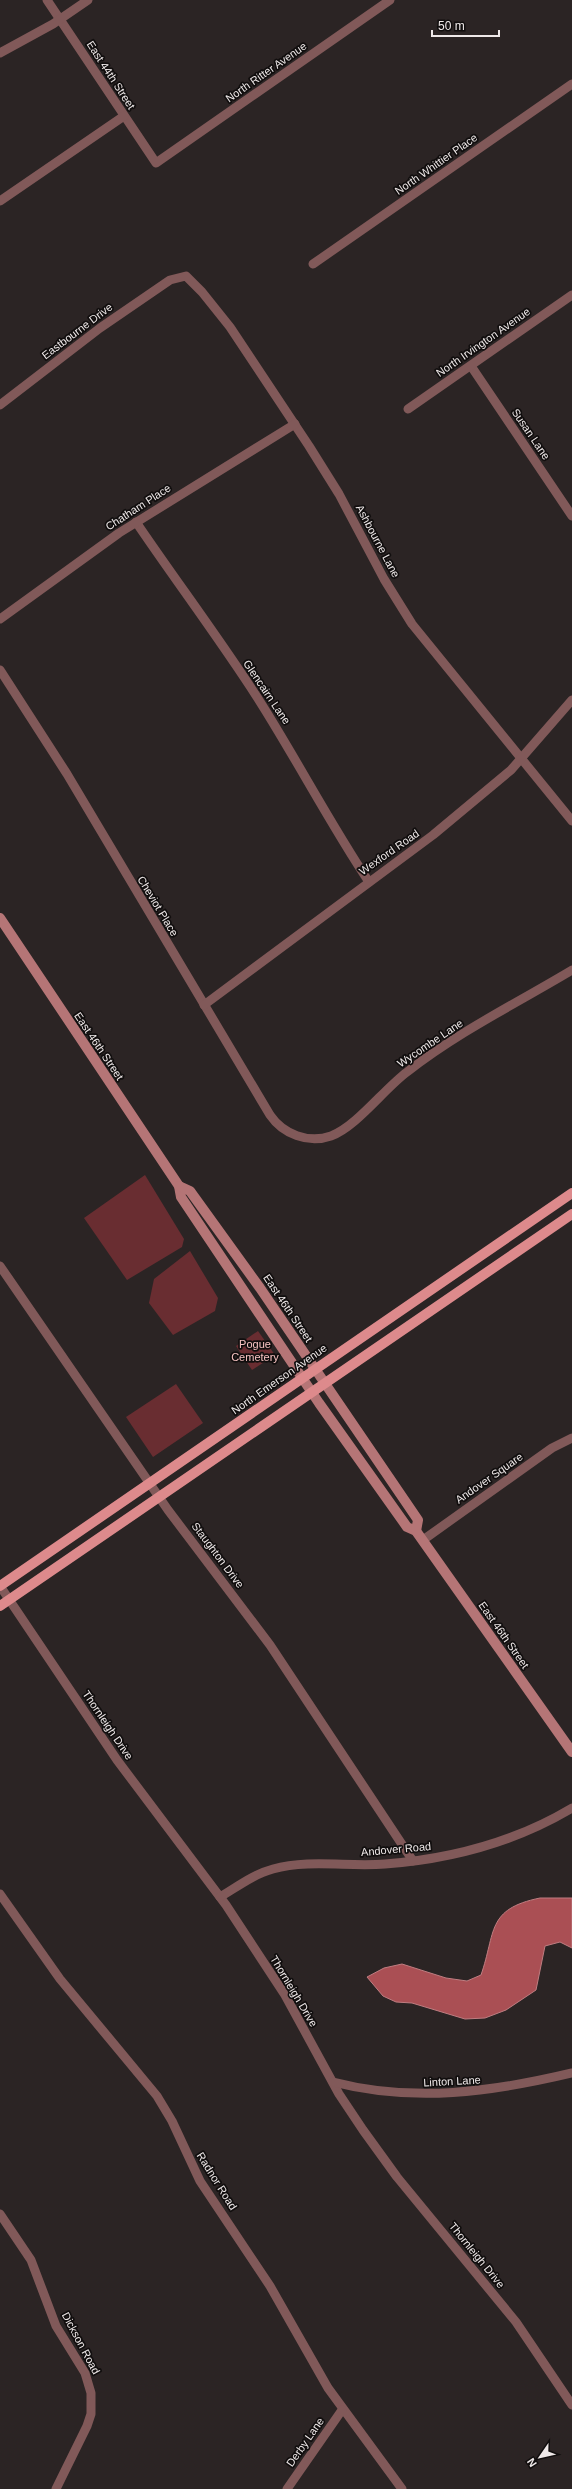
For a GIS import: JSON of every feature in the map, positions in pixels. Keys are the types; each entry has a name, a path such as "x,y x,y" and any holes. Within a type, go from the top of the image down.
{"main road":[{"name":"East 46th Street","path":"0,918 179,1186 181,1197 302,1378 407,1528 416,1531 423,1540 572,1752"},
{"name":"East 46th Street","path":"179,1186 190,1191 250,1274 325,1383 418,1520 416,1531"},
{"name":"North Emerson Avenue","path":"0,1586 572,1193"},
{"path":"0,1606 572,1214"}],"street":[{"name":"East 44th Street","path":"46,0 156,163"},
{"path":"0,53 60,19 88,0"},
{"name":"North Ritter Avenue","path":"156,163 390,0"},
{"name":"North Whittier Place","path":"313,264 572,84"},
{"path":"0,202 124,116"},
{"name":"Ashbourne Lane","path":"170,280 186,276 202,292 230,327 295,424 339,494 384,579 412,624 572,821"},
{"name":"Eastbourne Drive","path":"0,404 100,328 170,280"},
{"name":"North Irvington Avenue","path":"408,409 572,295"},
{"name":"Susan Lane","path":"471,366 572,516"},
{"name":"Chatham Place","path":"0,619 136,522 295,424"},
{"name":"Glencairn Lane","path":"136,522 256,696 293,754 342,841 369,882"},
{"name":"Cheviot Place","path":"0,670 67,774 272,1118 288,1132 308,1139"},
{"name":"Wexford Road","path":"204,1005 434,835 511,770 572,700"},
{"name":"Wycombe Lane","path":"308,1139 326,1138 342,1131 406,1072 451,1041 572,970"},
{"name":"Staughton Drive","path":"0,1266 149,1483 270,1645 413,1861"},
{"name":"Andover Square","path":"423,1540 556,1445 572,1438"},
{"name":"Thornleigh Drive","path":"0,1586 117,1760 220,1897 285,1995 333,2082 382,2158 516,2322 572,2405"},
{"name":"Andover Road","path":"220,1897 260,1874 283,1866 372,1865 413,1861 460,1853 498,1842 537,1826 572,1808"},
{"name":"Radnor Road","path":"0,1894 60,1979 157,2096 172,2121 200,2181 270,2286 342,2410 402,2489"},
{"path":"569,2074 572,2084"},
{"name":"Linton Lane","path":"333,2082 382,2092 444,2095 498,2090 569,2074"},
{"name":"Dickson Road","path":"0,2214 31,2260 56,2326 85,2373 91,2393 91,2414 87,2426 56,2489"},
{"name":"Derby Lane","path":"287,2489 342,2410"}],"green space":[{"path":"145,1175 184,1239 182,1247 127,1280 84,1218"},
{"path":"190,1251 218,1298 215,1311 173,1335 149,1303 154,1279"},
{"name":"Pogue Cemetery","path":"258,1331 275,1355 252,1370 236,1346"},
{"path":"176,1384 203,1423 153,1457 126,1417"}],"shaded area":[{"path":"540,1898 572,1898 572,1948 560,1942 545,1946 536,1990 506,2010 485,2018 465,2019 412,2003 396,2002 383,1996 367,1977 384,1968 402,1964 446,1978 467,1981 481,1975 492,1935 496,1924 502,1916 510,1909"}]}
